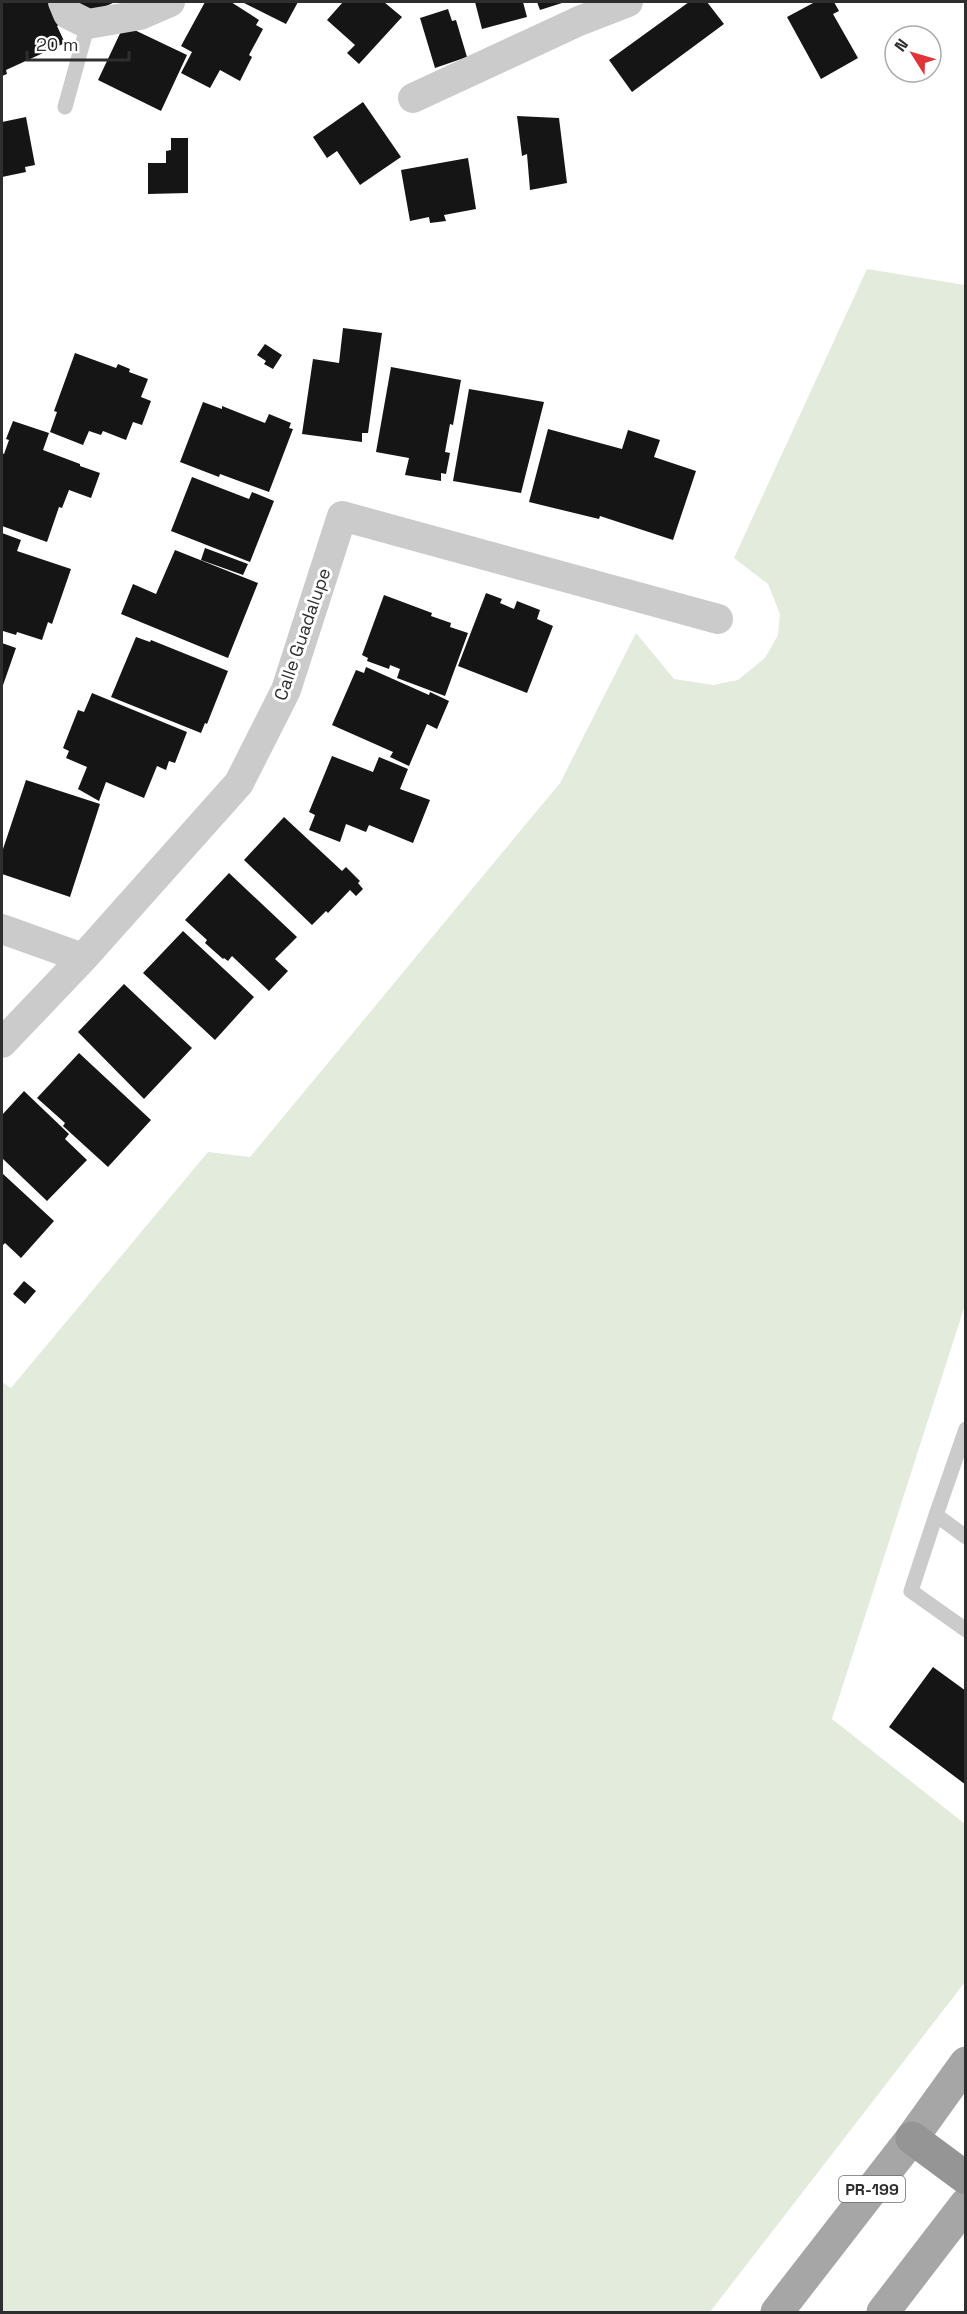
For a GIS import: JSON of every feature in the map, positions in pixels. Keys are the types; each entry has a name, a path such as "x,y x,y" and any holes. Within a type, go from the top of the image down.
{"highway":[{"path":"912,2138 966,2178"}],"main road":[{"name":"PR-199","path":"777,2313 912,2138 966,2063"},
{"path":"883,2313 966,2204"}],"street":[{"path":"63,2 68,14 88,24 140,15 170,2"},
{"path":"413,98 579,21 628,2"},
{"name":"Calle Guadalupe","path":"2,1043 83,958 239,783 286,690 342,516 718,619"},
{"path":"2,929 83,958"}],"lane":[{"path":"65,106 88,24"},
{"path":"966,1429 911,1591 966,1630"},
{"path":"936,1515 966,1537"}],"green space":[{"path":"867,269 965,285 965,1305 832,1719 965,1824 965,1982 710,2312 2,2312 2,1382 11,1388 208,1152 250,1157 560,783 636,633 674,679 713,685 738,680 765,658 778,635 780,614 768,584 734,558"}],"building":[{"path":"2,2 50,2 60,24 57,26 65,43 6,70 7,74 2,76"},
{"path":"77,2 115,2 84,16"},
{"path":"205,2 231,2 259,20 256,25 263,29 249,55 252,57 240,81 220,70 210,88 181,73 192,52 181,46"},
{"path":"242,2 298,2 286,24"},
{"path":"343,2 384,2 402,17 359,64 347,53 355,45 327,20"},
{"path":"475,2 523,2 527,17 482,29"},
{"path":"537,2 565,2 540,10"},
{"path":"689,2 707,2 724,24 632,92 609,60"},
{"path":"815,2 834,2 839,11 833,14 858,58 821,79 787,17"},
{"path":"448,9 452,21 456,20 467,57 435,68 420,18"},
{"path":"124,25 187,55 161,111 98,80"},
{"path":"363,102 401,157 360,185 337,151 327,158 313,137"},
{"path":"517,116 559,118 567,183 530,190 527,154 522,156"},
{"path":"26,117 35,165 25,167 26,172 2,177 2,122"},
{"path":"171,138 188,138 188,193 148,194 148,163 166,163 166,151 171,150"},
{"path":"468,158 476,209 444,215 446,221 430,223 429,217 410,221 401,170"},
{"path":"343,328 382,333 368,433 362,433 362,442 302,434 313,359 339,363"},
{"path":"265,344 282,355 273,369 264,364 266,361 257,355"},
{"path":"75,353 116,368 118,364 130,369 129,372 148,379 141,397 151,401 142,425 133,422 126,440 103,431 101,435 89,431 83,445 50,432 57,412 54,411"},
{"path":"391,367 461,380 453,425 450,424 445,452 450,453 446,474 441,473 441,481 405,475 409,458 376,452"},
{"path":"469,389 544,402 521,493 453,481"},
{"path":"203,402 222,409 222,406 265,423 269,414 291,423 289,428 293,429 269,492 180,462"},
{"path":"13,421 49,433 43,450 100,473 91,498 69,490 62,508 59,507 47,542 2,526 2,453 4,454 9,440 6,439"},
{"path":"548,429 622,449 628,430 660,440 654,457 696,471 673,540 600,516 599,519 529,502"},
{"path":"192,477 249,499 252,492 274,501 250,562 171,531"},
{"path":"2,533 21,540 17,551 71,569 52,624 48,622 42,640 17,632 16,635 3,631 2,635"},
{"path":"205,548 248,564 243,575 201,560"},
{"path":"175,550 258,583 228,658 121,614 133,584 156,594"},
{"path":"486,593 502,599 500,603 514,609 517,601 540,610 537,619 553,626 527,693 458,666"},
{"path":"384,595 432,613 431,616 451,623 450,627 468,633 445,696 397,678 400,669 390,665 389,669 367,661 368,658 362,655"},
{"path":"136,637 150,642 151,640 228,671 207,724 205,723 201,733 111,697"},
{"path":"2,643 16,648 2,688"},
{"path":"366,667 429,695 430,692 449,701 437,729 427,724 409,766 390,757 393,752 332,725 356,670 364,673"},
{"path":"92,693 187,732 175,763 169,761 166,770 157,766 144,798 106,782 99,801 78,789 87,767 66,758 69,751 63,748 78,710 84,712"},
{"path":"332,756 373,772 379,757 408,769 400,789 430,800 413,843 369,825 366,832 346,824 340,842 309,830 315,815 309,812"},
{"path":"26,780 100,804 70,897 2,874 2,852"},
{"path":"284,817 342,871 346,867 360,881 358,883 363,889 356,896 350,890 328,913 326,911 312,925 244,860"},
{"path":"229,873 297,937 275,959 288,971 269,991 232,956 228,961 223,959 185,920"},
{"path":"183,931 254,997 215,1040 143,973"},
{"path":"124,984 192,1048 144,1099 78,1032"},
{"path":"79,1053 151,1120 108,1167 63,1126 65,1123 37,1098"},
{"path":"24,1091 69,1134 65,1139 87,1160 47,1201 2,1158 2,1115"},
{"path":"2,1173 54,1221 21,1258 5,1243 2,1246"},
{"path":"24,1281 36,1291 25,1304 13,1294"},
{"path":"933,1667 966,1691 966,1785 889,1727"}]}
